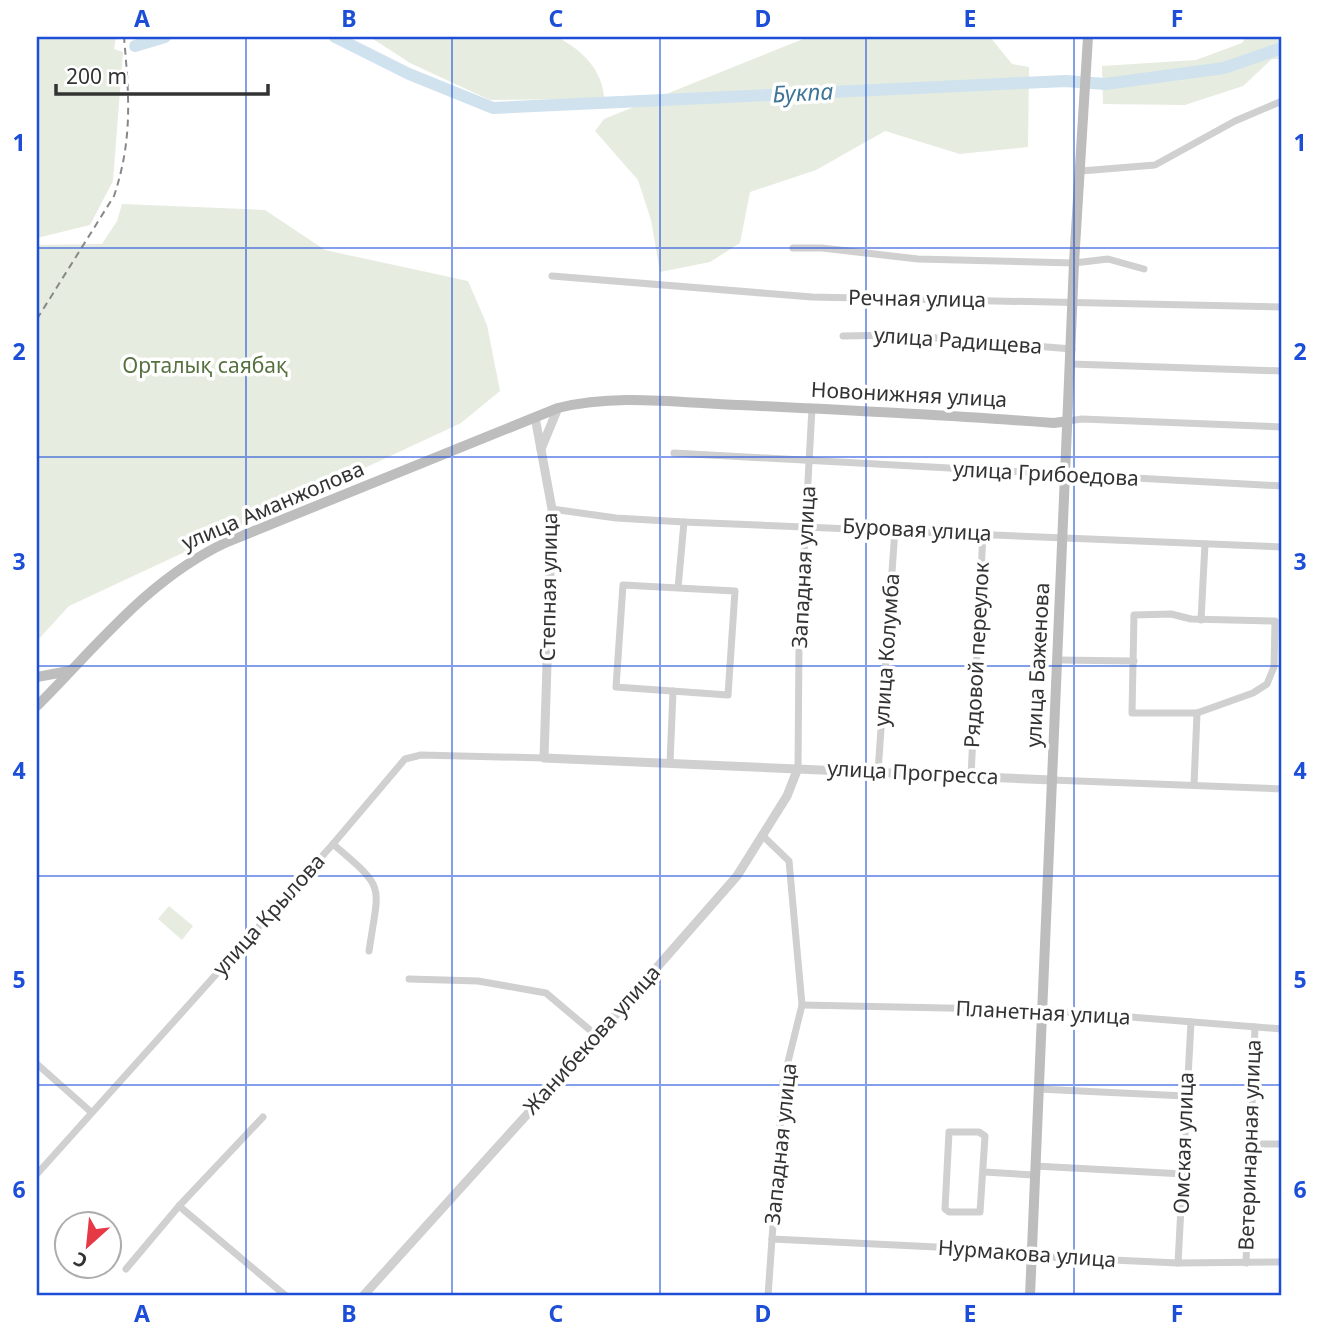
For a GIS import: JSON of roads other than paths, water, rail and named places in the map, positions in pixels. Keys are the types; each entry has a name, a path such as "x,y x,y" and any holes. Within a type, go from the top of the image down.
{"main road":[{"name":"улица Баженова","path":"1030,1296 1074,263 1082,171 1088,37"},
{"name":"Новонижняя улица","path":"535,417 573,404 645,402 812,408 1054,423 1068,421"},
{"name":"улица Аманжолова","path":"46,697 139,601 191,560 535,417"},
{"path":"37,677 70,671"},
{"path":"37,689 46,697 37,706"}],"street":[{"path":"1082,171 1155,165 1235,121 1282,101"},
{"path":"793,248 822,248 918,258 1074,263 1108,259 1144,269"},
{"name":"Речная улица","path":"552,276 811,298 1282,307"},
{"name":"улица Радищева","path":"844,336 899,335 1072,349"},
{"name":"улица Радищева","path":"1071,364 1282,371"},
{"path":"540,450 558,408"},
{"name":"Западная улица","path":"798,768 799,645 812,408"},
{"name":"Степная улица","path":"535,417 552,509 544,758"},
{"name":"Новонижняя улица","path":"1068,421 1082,419 1282,427"},
{"name":"улица Грибоедова","path":"674,453 1282,486"},
{"name":"Буровая улица","path":"552,509 684,522 1282,547"},
{"path":"678,588 684,522"},
{"name":"улица Колумба","path":"878,772 895,529"},
{"name":"Рядовой переулок","path":"971,776 983,533"},
{"path":"1201,620 1205,544"},
{"path":"623,584 678,588 735,591 728,695 616,687 623,584"},
{"path":"1171,614 1201,620 1275,621 1278,668 1267,684 1253,693 1197,713 1132,713 1134,661 1134,615 1171,614"},
{"path":"1057,660 1134,661"},
{"path":"670,763 673,691"},
{"path":"1194,785 1197,713"},
{"name":"улица Крылова","path":"37,1174 412,756 544,758"},
{"name":"улица Прогресса","path":"544,758 1282,789"},
{"name":"Жанибекова улица","path":"363,1296 541,1099 557,1086 597,1036 737,876 764,837 787,796 798,768"},
{"name":"Западная улица","path":"764,837 789,861 803,1005 783,1082 768,1296"},
{"path":"333,844 376,885 378,895 369,951"},
{"path":"409,979 478,981 546,993 597,1036"},
{"name":"Планетная улица","path":"803,1005 1042,1010 1282,1029"},
{"name":"Омская улица","path":"1178,1264 1191,1022"},
{"name":"Ветеринарная улица","path":"1246,1263 1255,1027"},
{"path":"37,1064 92,1112"},
{"path":"1038,1088 1185,1096"},
{"path":"125,1269 179,1206 264,1117"},
{"path":"949,1132 979,1132 985,1136 984,1172 981,1211 946,1210 949,1132"},
{"path":"1249,1144 1282,1144"},
{"path":"984,1172 1035,1170 1184,1174"},
{"path":"179,1206 286,1296"},
{"name":"Нурмакова улица","path":"772,1239 1020,1251 1178,1264 1282,1262"}],"waterway":[{"name":"Букпа","path":"135,46 165,37"},
{"name":"Букпа","path":"335,37 409,74 493,108 1066,81 1105,84 1224,68 1282,48"}],"railway":[{"path":"37,319 114,196 127,136 128,98 124,37"}],"park label":[{"name":"Орталық саябақ","path":"205,366"}]}
